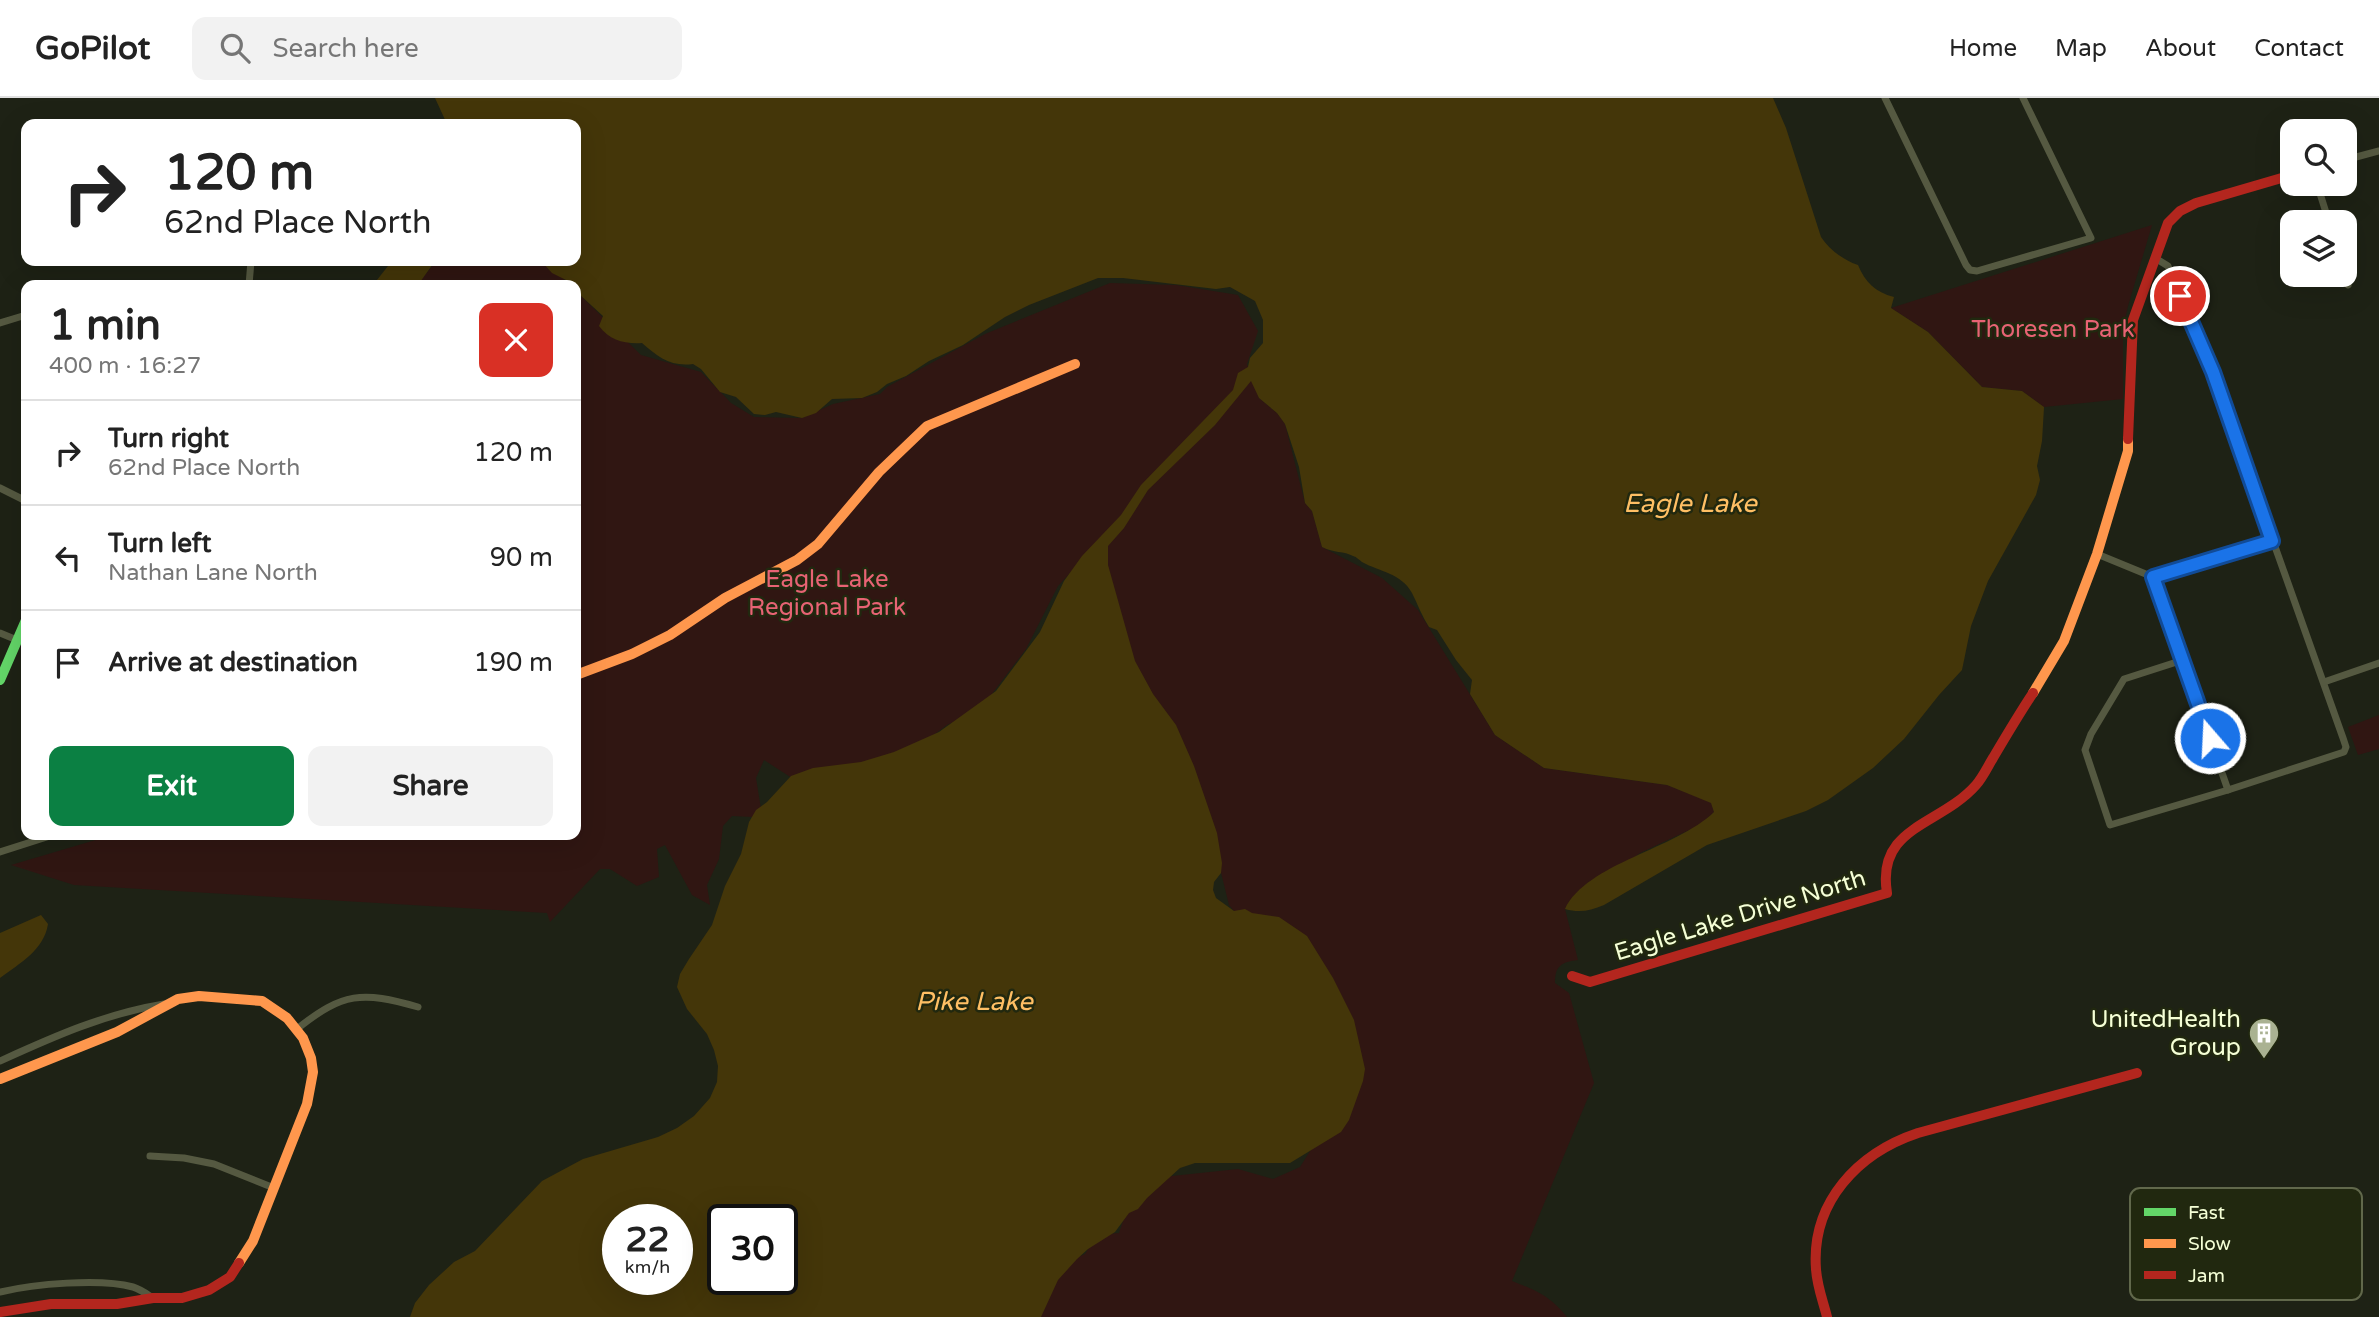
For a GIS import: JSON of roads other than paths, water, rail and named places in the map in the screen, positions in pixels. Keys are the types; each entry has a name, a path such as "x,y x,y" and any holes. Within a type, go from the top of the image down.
{"street":[{"path":"1885,98 1965,265 1970,270 1977,271 2091,239 2023,98"},
{"path":"2357,157 2379,151"},
{"name":"Eagle Lake Drive North","path":"1572,976 1590,982 1887,893 1884,874 1891,851 1902,838 1956,804 1977,785 2064,641 2097,554 2128,451 2133,320 2168,223 2180,211 2196,203 2280,178"},
{"path":"2155,258 2168,266 2208,361 2346,747 2339,755 2110,825 2085,750 2091,734 2124,679 2183,660"},
{"path":"0,323 21,317"},
{"path":"581,673 632,654 670,635 725,598 797,560 818,544 879,472 927,426 1075,364"},
{"path":"0,488 21,498"},
{"path":"2097,554 2153,577 2272,541"},
{"path":"2153,577 2228,790"},
{"path":"0,680 21,631"},
{"path":"0,633 17,640"},
{"path":"2324,682 2379,663"},
{"path":"0,852 37,840"},
{"path":"0,1061 70,1029 126,1010 199,996 262,1001 287,1018 297,1029 311,1058 313,1072 307,1104 274,1188 250,1247 230,1277 195,1295 182,1298 153,1298 117,1304 51,1304 0,1312"},
{"path":"297,1029 331,1004 354,997 393,999 418,1007"},
{"path":"0,1079 117,1032 168,1003"},
{"path":"1827,1317 1816,1267 1822,1223 1840,1187 1863,1160 1898,1139 2137,1073"},
{"path":"150,1156 184,1158 214,1164 274,1188"},
{"path":"0,1292 52,1285 105,1283 135,1287 153,1298"}],"water":[{"name":"Eagle Lake","path":"435,98 1773,98 1825,242 1842,257 1858,265 1871,286 1894,297 1891,308 1928,332 1982,387 2022,391 2044,407 2037,466 2040,480 2036,495 1988,581 1971,626 1962,670 1904,739 1873,768 1828,800 1806,811 1707,845 1604,905 1575,911 1565,909 1576,893 1592,880 1698,825 1714,812 1711,803 1667,785 1544,768 1495,735 1470,694 1472,680 1437,630 1429,627 1407,586 1396,577 1354,556 1322,547 1312,511 1305,503 1299,467 1285,424 1277,413 1259,398 1251,381 1215,425 1148,490 1124,528 1108,546 1108,565 1135,661 1153,694 1176,725 1194,766 1217,833 1222,863 1221,873 1214,882 1216,898 1234,911 1245,909 1252,913 1279,917 1307,936 1333,978 1354,1020 1365,1069 1349,1120 1341,1132 1290,1163 1195,1163 1180,1168 1138,1209 1129,1213 1115,1232 1077,1259 1058,1280 1041,1317 410,1317 415,1303 429,1285 454,1262 475,1251 542,1181 583,1159 658,1137 677,1128 694,1116 710,1098 717,1082 718,1066 714,1050 707,1034 687,1009 677,987 680,974 712,925 725,886 741,854 749,822 756,810 791,776 813,768 861,762 894,752 939,732 996,691 1040,632 1064,581 1082,556 1121,515 1141,485 1233,390 1238,373 1248,367 1250,358 1263,343 1263,320 1255,301 1230,287 1216,289 1123,278 1098,278 1005,317 963,345 929,361 877,392 862,398 832,399 816,413 802,418 776,412 765,415 754,414 736,397 720,392 701,369 693,364 671,362 659,357 642,343 624,342 608,335 599,326 603,316 581,296 581,280 566,280 552,273 546,266 581,266 581,119 445,119"},
{"path":"388,266 431,266 422,280 377,280"},
{"path":"41,915 48,924 42,941 30,955 0,978 0,933"}],"place":[{"name":"UnitedHealth Group","path":"2264,1060"}],"park label":[{"name":"Thoresen Park","path":"2053,329"},
{"name":"Eagle Lake Regional Park","path":"827,593"}],"water label":[{"name":"Pike Lake","path":"974,1001"}]}
